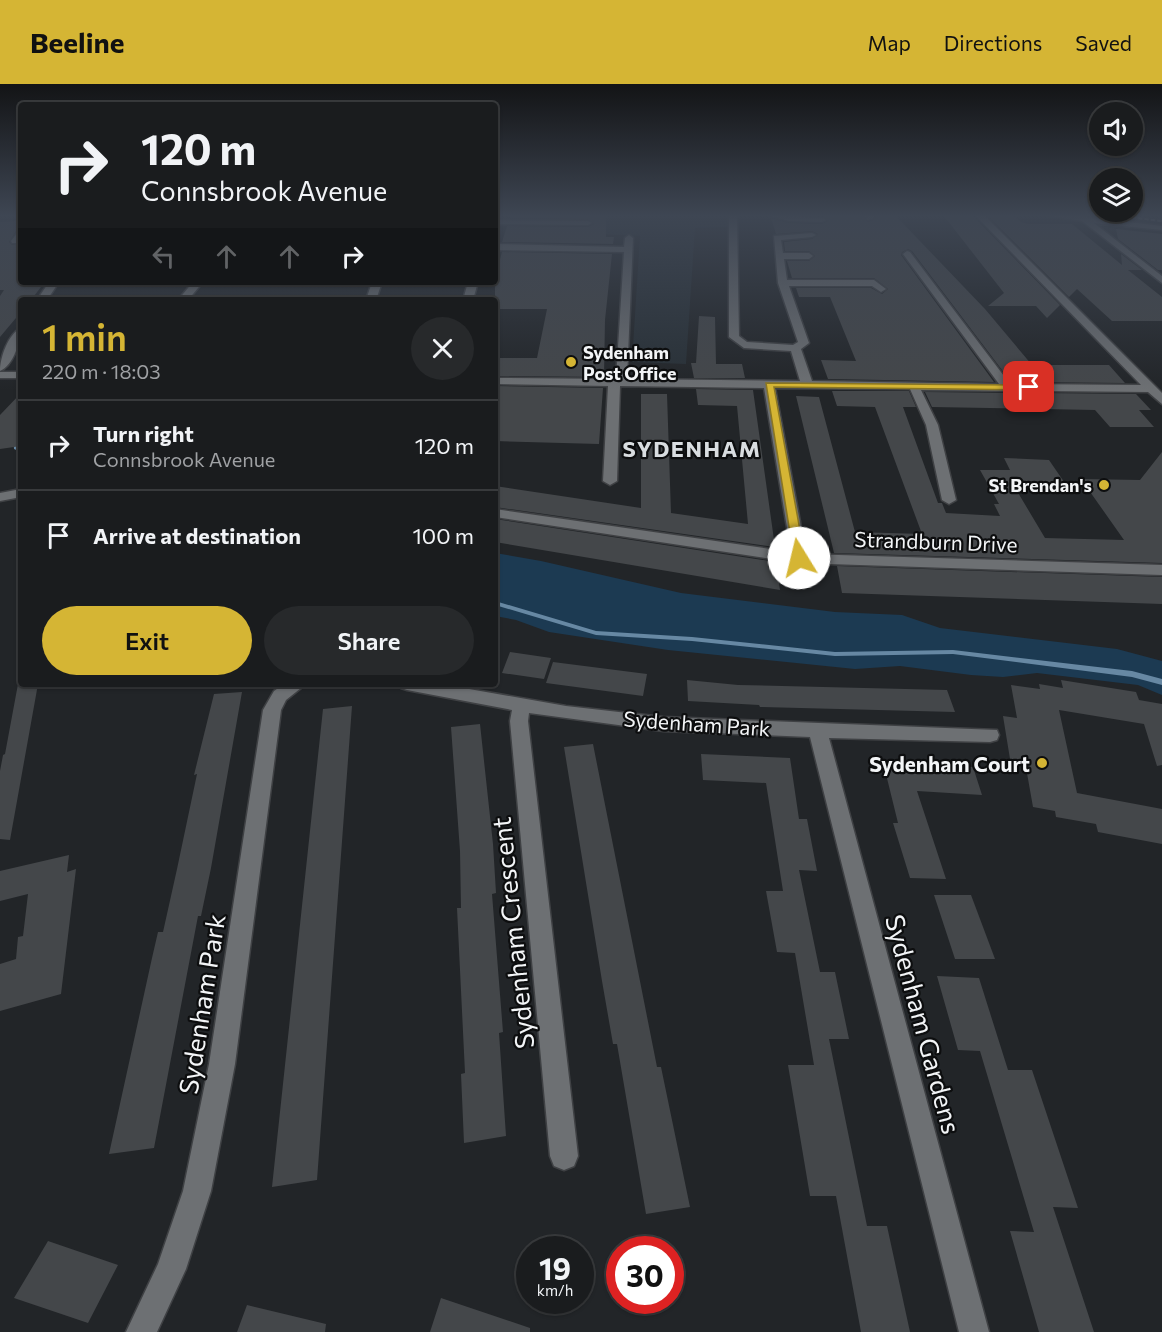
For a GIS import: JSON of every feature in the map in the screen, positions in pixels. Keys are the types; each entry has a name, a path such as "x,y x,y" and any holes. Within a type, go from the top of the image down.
{"street":[{"path":"610,481 626,273"},
{"path":"733,273 734,337 744,345 795,348 804,343 782,273"},
{"path":"921,273 1007,387"},
{"path":"1037,273 1162,400"},
{"path":"783,283 865,282 874,283 881,289"},
{"path":"186,297 196,285"},
{"path":"0,339 18,334"},
{"path":"0,369 18,336"},
{"path":"795,348 807,385"},
{"path":"0,375 18,375"},
{"path":"498,381 1151,389"},
{"path":"769,385 799,558"},
{"path":"915,386 932,425 949,500"},
{"path":"0,497 18,494"},
{"name":"Strandburn Drive","path":"498,513 799,558 1162,570"},
{"name":"Sydenham Park","path":"141,1332 171,1269 197,1191 222,1064 272,710 280,696 293,687"},
{"name":"Sydenham Park","path":"424,687 661,724 990,735"},
{"name":"Sydenham Crescent","path":"522,704 519,721 564,1156"},
{"name":"Sydenham Gardens","path":"818,731 974,1332"}],"shaded area":[{"path":"638,273 692,273 686,364 632,362"},
{"path":"498,554 681,593 835,612 902,615 940,628 1117,649 1162,661 1162,695 1138,685 1037,673 1003,677 900,666 855,669 668,650 549,632 516,620 498,617"}],"building":[{"path":"0,273 18,273 18,285 42,285 33,297 18,297 18,316 0,337 0,296 4,290 0,290"},
{"path":"498,273 610,273 605,320 604,377 498,376 498,358 537,358 547,309 498,309 498,297 495,297"},
{"path":"791,273 914,273 994,382 828,379 821,360 856,361 830,297 799,297 796,288 871,288 882,294 888,289 874,278 792,278"},
{"path":"929,273 951,273 985,309 1032,365 1109,365 1125,383 1011,382"},
{"path":"989,273 1029,273 1060,305 1047,318 1036,306 988,306 1004,293"},
{"path":"1045,273 1132,273 1162,297 1162,321 1112,321 1077,289 1069,297"},
{"path":"699,316 715,317 716,364 742,364 745,378 694,378 691,363 696,363"},
{"path":"498,386 603,388 599,444 498,441"},
{"path":"696,389 753,390 775,547 498,507 498,486 641,508 641,394 667,394 671,513 748,524 737,406 698,405"},
{"path":"832,391 909,391 916,407 903,407 938,503 942,503 946,513 1000,516 994,504 999,504 980,470 1010,470 1004,458 1049,460 1071,492 1017,491 1045,538 1124,540 1081,479 1140,480 1162,452 1162,563 834,553 796,396 819,397 855,532 922,534 875,407 837,406"},
{"path":"925,392 1136,394 1151,410 1139,410 1154,427 1110,427 1095,410 932,407"},
{"path":"18,396 18,446 0,449 0,415"},
{"path":"498,519 776,562 780,590 498,543"},
{"path":"837,566 1162,577 1162,604 842,593"},
{"path":"510,652 551,658 544,679 502,673"},
{"path":"553,662 647,674 643,696 546,683"},
{"path":"687,680 738,685 947,690 955,712 760,707 759,705 688,701"},
{"name":"Sydenham Court","path":"1061,680 1136,692 1139,700 1162,704 1162,765 1157,766 1144,724 1059,710 1077,793 1162,809 1162,844 1098,832 1096,824 1056,817 1055,811 1033,807 1025,762 1010,759 1003,716 1017,718 1011,685 1040,689 1039,684 1063,688"},
{"path":"18,684 18,687 37,687 10,840 0,839 0,771"},
{"path":"242,692 211,868 201,916 198,916 154,1148 109,1154 158,932 163,932 197,774 194,775 214,694"},
{"path":"352,706 317,1180 272,1187 323,709"},
{"path":"480,724 493,844 496,893 492,894 503,1032 499,1033 506,1136 464,1143 461,1074 465,1073 457,908 461,908 460,851 451,727"},
{"path":"593,744 657,1067 661,1067 690,1207 646,1214 617,1044 613,1044 564,747"},
{"path":"701,754 790,758 799,819 807,819 817,871 799,870 820,972 835,972 849,1039 829,1039 867,1226 887,1226 910,1332 861,1332 836,1196 810,1196 788,1065 814,1065 795,953 777,952 766,891 783,891 766,783 703,780"},
{"path":"883,762 973,767 982,795 917,791 946,879 910,878 893,823 898,823"},
{"path":"69,855 67,872 76,869 61,994 0,1011 0,964 16,959 18,937 23,936 28,894 0,901 0,871"},
{"path":"934,895 971,895 995,959 955,959"},
{"path":"937,976 979,978 1008,1070 1032,1070 1078,1208 1053,1207 1094,1332 1039,1332 1010,1231 1034,1232 980,1051 958,1050"},
{"path":"48,1241 118,1265 88,1323 14,1298"},
{"path":"441,1298 530,1328 530,1332 430,1332"},
{"path":"247,1305 326,1324 325,1332 237,1332"}],"waterway":[{"path":"16,436 18,449"},
{"path":"498,604 596,633 692,639 835,654 953,652 1132,674 1162,682"}],"place":[{"name":"Sydenham Post Office","path":"571,362"},
{"name":"St Brendan's","path":"1104,485"},
{"name":"Sydenham Court","path":"1042,763"}],"district":[{"name":"SYDENHAM","path":"692,448"}],"route":[{"path":"799,558 787,476 769,385 1029,387"}]}
